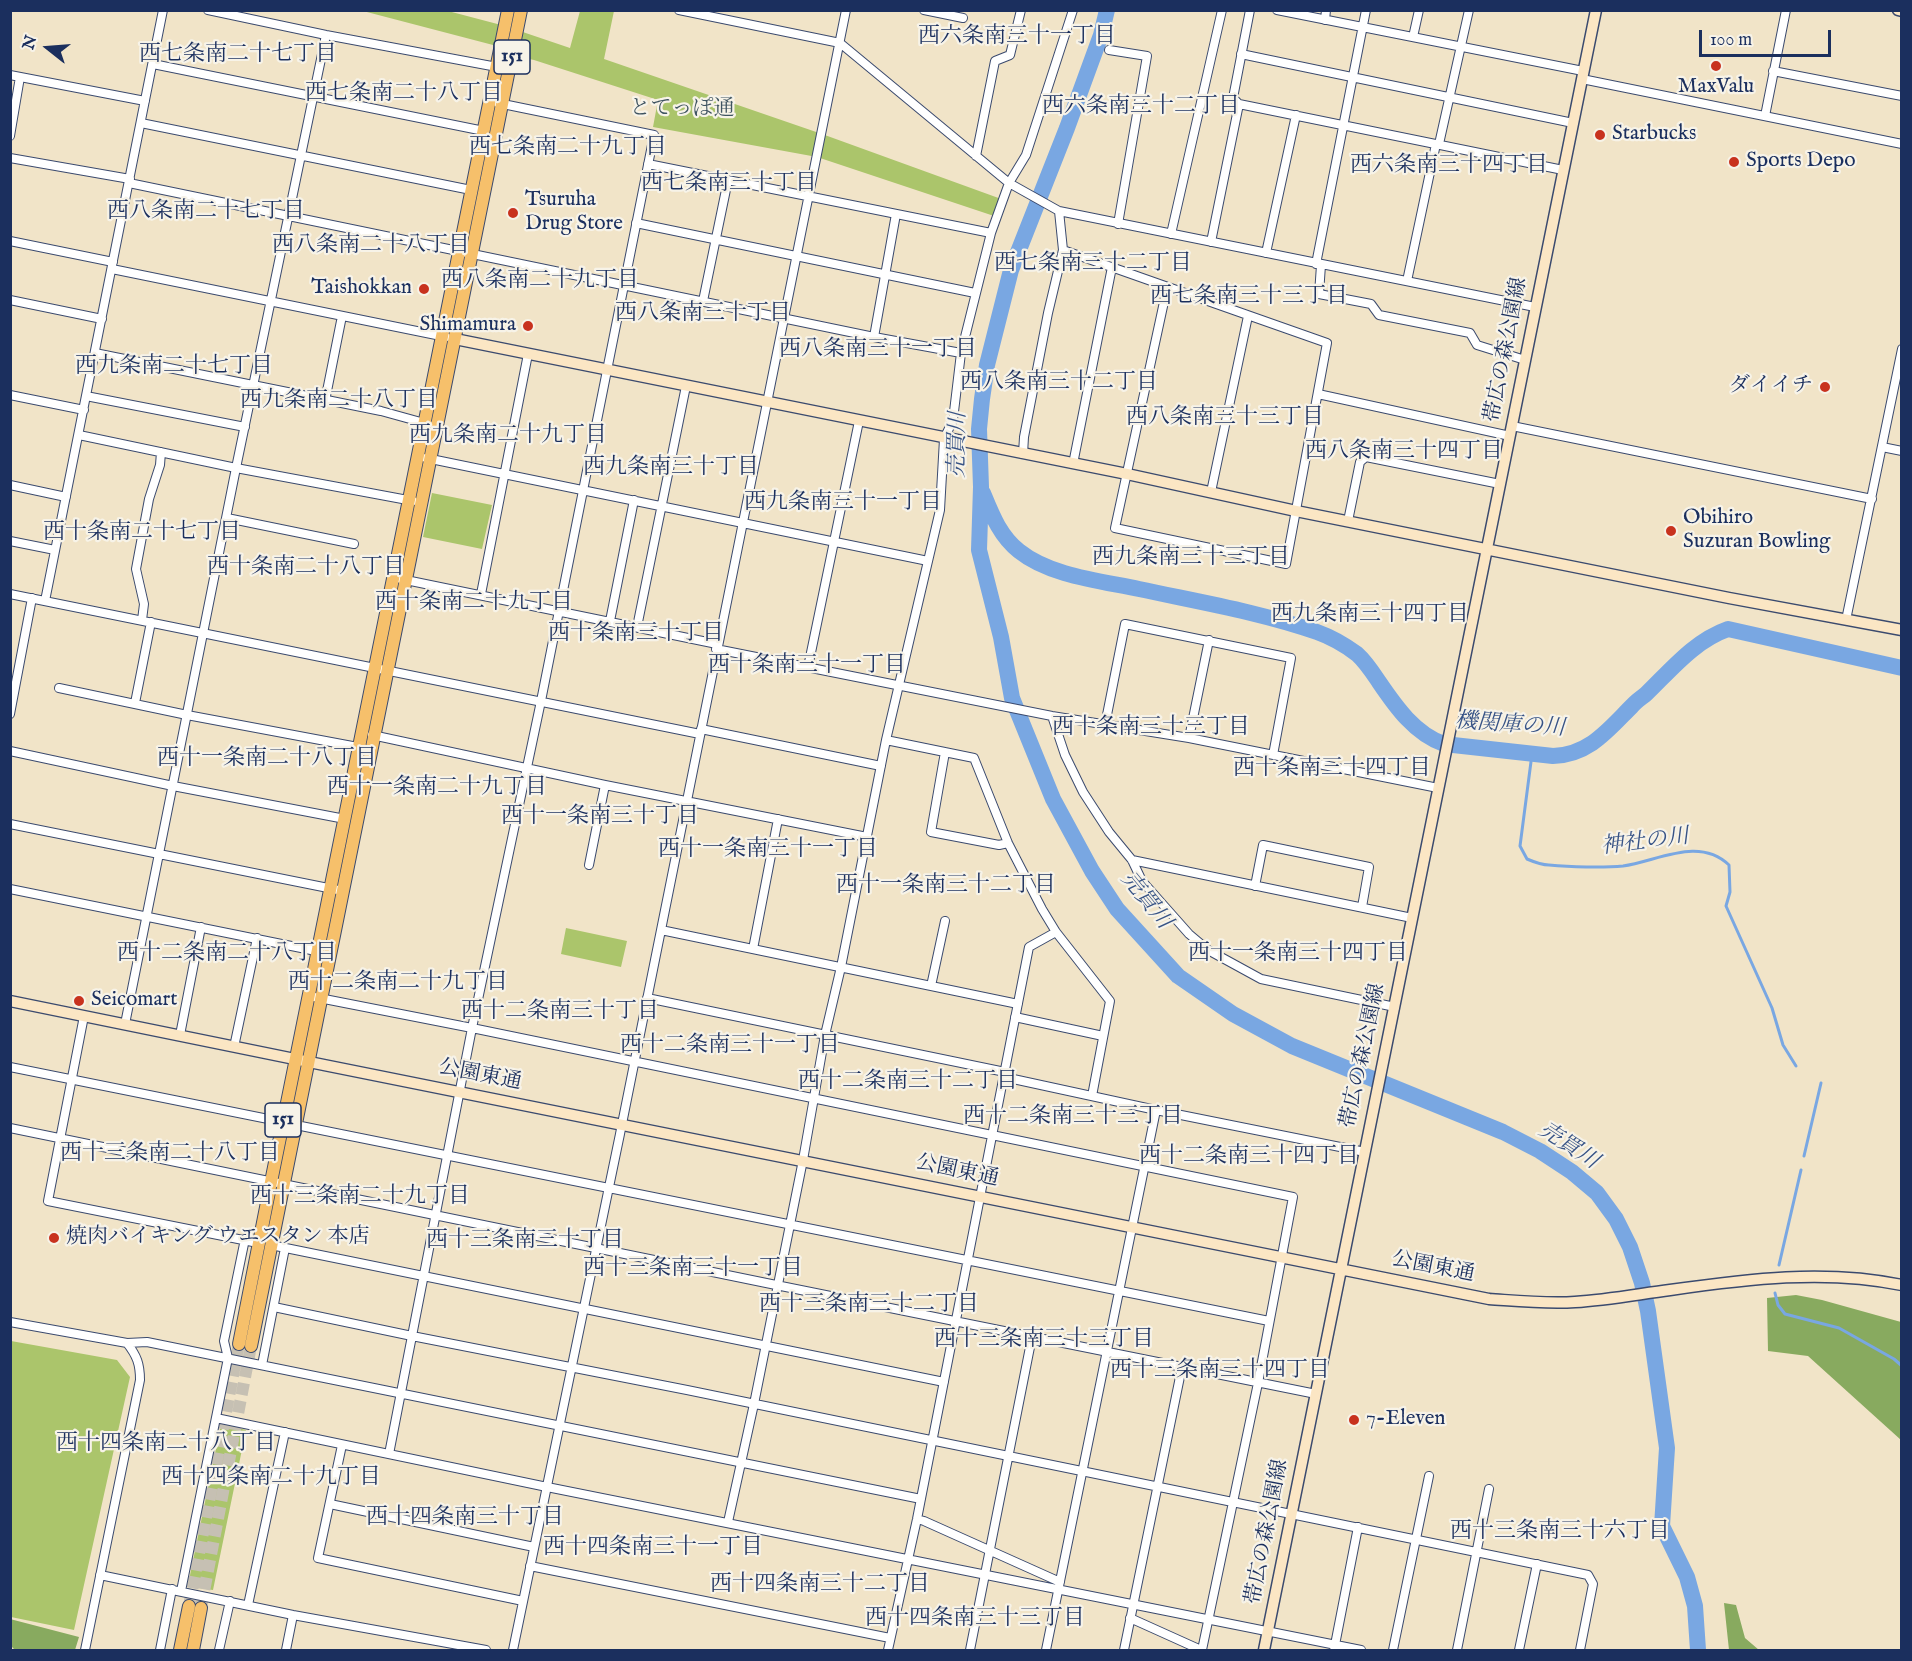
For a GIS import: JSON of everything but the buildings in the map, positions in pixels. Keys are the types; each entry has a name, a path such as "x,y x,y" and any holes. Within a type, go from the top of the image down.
{"main road":[{"name":"151","path":"245,1345 265,1244 271,1182 283,1122 302,1061 424,458 455,339 471,190 484,131 496,103 497,67 508,10"},
{"name":"151","path":"431,425 441,336 465,253 496,103 521,10"},
{"name":"151","path":"337,889 345,819 365,749"},
{"name":"151","path":"265,1244 284,1185 296,1125 302,1061"},
{"path":"180,1650 195,1607 193,1650"}],"street":[{"path":"45,601 163,10"},
{"path":"208,10 497,67"},
{"path":"679,10 840,43 1012,185 1057,209 1118,224 1535,307"},
{"path":"513,1650 622,1124 846,10"},
{"path":"924,10 963,18"},
{"path":"976,156 995,62 1010,55 1021,10"},
{"path":"728,1522 754,1404 776,1285 803,1160 825,1035 841,967 886,740 940,510 961,354 991,233 1026,155 1073,10"},
{"path":"1171,234 1222,10"},
{"path":"1250,10 1233,98 1239,104 1563,170"},
{"path":"1325,20 1326,10"},
{"path":"1366,10 1319,264 1319,294 1371,304 1379,315 1470,333 1477,345 1525,360"},
{"path":"1413,37 1419,10"},
{"path":"1407,282 1469,10"},
{"name":"帯広の森公園線","path":"1264,1650 1596,10"},
{"path":"1765,116 1786,10"},
{"path":"1279,11 1461,46 1765,116 1902,144"},
{"path":"125,1024 236,468 326,35"},
{"path":"1108,50 1147,56 1118,224"},
{"path":"1241,54 1573,123"},
{"path":"153,64 484,131"},
{"path":"1773,70 1902,96"},
{"path":"10,75 145,101"},
{"path":"10,136 20,77"},
{"path":"389,1454 472,1028 541,701 654,135 496,103"},
{"path":"1211,242 1239,104"},
{"path":"1266,253 1296,115"},
{"path":"141,123 471,190"},
{"path":"10,158 961,354"},
{"path":"648,164 991,233"},
{"path":"703,301 728,180"},
{"path":"1017,453 1024,437 1046,324 1064,250 1057,209"},
{"path":"874,337 896,214"},
{"path":"636,223 975,293"},
{"path":"10,241 272,302 1127,474 1296,511 1902,630"},
{"path":"1064,250 1327,343 1286,564 1115,528 1167,288"},
{"path":"1073,464 1112,267"},
{"path":"10,300 102,319"},
{"path":"325,401 342,316"},
{"path":"1211,492 1248,316"},
{"path":"1846,620 1902,348"},
{"path":"95,353 381,411 431,425"},
{"path":"481,594 528,354"},
{"path":"637,627 686,386"},
{"path":"1318,394 1872,499"},
{"path":"10,396 84,410"},
{"path":"86,396 245,427"},
{"path":"808,667 859,421"},
{"path":"79,435 415,502"},
{"path":"1882,447 1902,451"},
{"path":"142,620 144,604 136,569 161,452"},
{"path":"1348,521 1360,462 1366,457 1500,483"},
{"path":"424,458 928,561"},
{"path":"10,485 66,497"},
{"path":"610,621 634,500"},
{"path":"227,518 354,544"},
{"path":"10,541 55,550"},
{"path":"399,579 610,621 898,686 1050,716 1189,738 1438,788"},
{"path":"10,594 541,701 881,766"},
{"path":"10,714 33,598"},
{"path":"135,703 151,622"},
{"path":"1105,725 1125,624 1291,658 1273,755"},
{"path":"1189,738 1209,640"},
{"path":"59,688 365,749"},
{"path":"1050,716 1083,792 1109,832 1132,861 1142,881 1189,934 1209,950 1261,979 1395,1007"},
{"path":"368,735 867,837"},
{"path":"886,740 974,758 1008,843 1042,909 1056,932 1110,1001 1092,1096"},
{"path":"10,751 173,786 345,819"},
{"path":"945,752 931,832 999,845 1008,843"},
{"path":"589,866 605,784"},
{"path":"753,949 778,819"},
{"path":"10,824 337,889"},
{"path":"1255,886 1263,844 1370,867 1362,907"},
{"path":"1132,861 1412,918"},
{"path":"10,889 325,953"},
{"path":"931,986 945,921"},
{"path":"180,1035 201,927"},
{"path":"661,930 1018,1004"},
{"path":"888,1650 933,1441 1029,947 1056,932"},
{"path":"234,1047 257,938"},
{"path":"316,997 1293,1197 1202,1650 1130,1618"},
{"path":"647,998 1005,1074 1156,1110 1365,1152"},
{"name":"公園東通","path":"10,1001 1489,1299 1575,1302 1803,1276 1843,1277 1902,1285"},
{"path":"84,1016 48,1201 944,1382"},
{"path":"1015,1017 1103,1036"},
{"path":"10,1067 283,1122"},
{"path":"1046,1650 1156,1110"},
{"path":"296,1125 1269,1321"},
{"path":"10,1128 1316,1394"},
{"path":"180,1591 228,1358 225,1341 245,1239"},
{"path":"262,1365 285,1248"},
{"path":"274,1307 1588,1575 1593,1584 1580,1650"},
{"path":"10,1322 127,1343 147,1342 921,1499"},
{"path":"970,1650 1032,1337"},
{"path":"85,1650 140,1380 138,1359 127,1343"},
{"path":"1124,1650 1182,1367"},
{"path":"216,1418 984,1576 1059,1586 1133,1604 1269,1631 1334,1648 1361,1650"},
{"path":"248,1605 285,1432"},
{"path":"342,1444 318,1558 523,1601"},
{"path":"1393,1650 1429,1476"},
{"path":"1457,1650 1489,1489"},
{"path":"330,1504 534,1547"},
{"path":"917,1520 924,1521 990,1551 1059,1586"},
{"path":"1334,1648 1358,1527"},
{"path":"1519,1650 1537,1564"},
{"path":"530,1566 890,1638"},
{"path":"100,1575 293,1615 486,1650"},
{"path":"160,1650 172,1589"},
{"path":"219,1650 230,1601"},
{"path":"286,1650 293,1615"}],"green space":[{"name":"とてっぽ通","path":"363,11 448,11 505,26 570,48 580,11 614,11 604,59 1004,200 997,217 817,157 653,127 658,100 534,60 500,53 493,45"},
{"path":"432,493 492,505 482,549 423,537"},
{"path":"566,928 627,941 621,967 561,954"},
{"path":"1796,1295 1901,1322 1901,1440 1808,1356 1768,1351 1767,1298"},
{"path":"11,1341 117,1360 130,1377 74,1630 11,1617"},
{"path":"225,1425 246,1430 213,1590 192,1587 189,1580 220,1429"},
{"path":"1724,1603 1736,1605 1745,1638 1759,1650 1729,1650"},
{"path":"10,1619 79,1637 75,1650 15,1650 11,1646"}],"waterway":[{"name":"売買川","path":"1107,10 1101,35 1067,128 1011,270 987,365 982,399 979,429 981,487 979,550 1001,637 1012,698 1053,799 1092,871 1117,909 1178,976 1233,1014 1292,1046 1503,1132 1540,1151 1572,1172 1597,1193 1616,1219 1630,1247 1642,1283 1648,1311 1667,1448 1662,1526 1687,1577 1695,1606 1698,1650"},
{"name":"機関庫の川","path":"983,493 993,517 1012,545 1045,566 1076,576 1273,619 1327,636 1363,660 1399,710 1415,727 1444,744 1553,756 1577,751 1597,740 1694,649 1704,641 1728,629 1902,668"},
{"name":"神社の川","path":"1532,754 1520,846 1527,859 1546,865 1615,867 1692,851 1705,852 1729,865 1730,892 1726,906 1772,1008 1783,1045 1796,1066"},
{"name":"神社の川","path":"1804,1156 1821,1083"},
{"name":"神社の川","path":"1779,1265 1801,1170"},
{"name":"神社の川","path":"1775,1293 1778,1305 1785,1314 1839,1328 1894,1359 1902,1366"}],"tunnel":[{"path":"189,1606 239,1344"},
{"path":"201,1607 251,1346"}],"place":[{"name":"MaxValu","path":"1716,66"},
{"name":"Starbucks","path":"1600,135"},
{"name":"Sports Depo","path":"1734,162"},
{"name":"Tsuruha Drug Store","path":"513,213"},
{"name":"Taishokkan","path":"424,289"},
{"name":"Shimamura","path":"528,326"},
{"name":"ダイイチ","path":"1825,387"},
{"name":"Obihiro Suzuran Bowling","path":"1671,531"},
{"name":"Seicomart","path":"79,1001"},
{"name":"焼肉バイキング ウエスタン 本店","path":"54,1238"},
{"name":"7-Eleven","path":"1354,1420"}],"district":[{"name":"西六条南三十一丁目","path":"1017,37"},
{"name":"西七条南二十七丁目","path":"238,55"},
{"name":"西七条南二十八丁目","path":"404,94"},
{"name":"西六条南三十二丁目","path":"1141,107"},
{"name":"西七条南二十九丁目","path":"568,148"},
{"name":"西六条南三十四丁目","path":"1449,166"},
{"name":"西七条南三十丁目","path":"729,184"},
{"name":"西八条南二十七丁目","path":"206,212"},
{"name":"西八条南二十八丁目","path":"371,246"},
{"name":"西七条南三十二丁目","path":"1093,264"},
{"name":"西八条南二十九丁目","path":"540,281"},
{"name":"西七条南三十三丁目","path":"1249,297"},
{"name":"西八条南三十丁目","path":"703,314"},
{"name":"西八条南三十一丁目","path":"878,350"},
{"name":"西九条南二十七丁目","path":"174,367"},
{"name":"西八条南三十二丁目","path":"1059,383"},
{"name":"西九条南二十八丁目","path":"339,401"},
{"name":"西八条南三十三丁目","path":"1225,418"},
{"name":"西九条南二十九丁目","path":"508,436"},
{"name":"西八条南三十四丁目","path":"1404,452"},
{"name":"西九条南三十丁目","path":"671,468"},
{"name":"西九条南三十一丁目","path":"843,503"},
{"name":"西十条南二十七丁目","path":"142,533"},
{"name":"西九条南三十三丁目","path":"1191,558"},
{"name":"西十条南二十八丁目","path":"306,568"},
{"name":"西十条南二十九丁目","path":"474,603"},
{"name":"西九条南三十四丁目","path":"1370,615"},
{"name":"西十条南三十丁目","path":"636,634"},
{"name":"西十条南三十一丁目","path":"807,666"},
{"name":"西十条南三十三丁目","path":"1151,728"},
{"name":"西十一条南二十八丁目","path":"267,759"},
{"name":"西十条南三十四丁目","path":"1332,769"},
{"name":"西十一条南二十九丁目","path":"437,788"},
{"name":"西十一条南三十丁目","path":"600,817"},
{"name":"西十一条南三十一丁目","path":"768,850"},
{"name":"西十一条南三十二丁目","path":"946,886"},
{"name":"西十二条南二十八丁目","path":"227,954"},
{"name":"西十一条南三十四丁目","path":"1298,954"},
{"name":"西十二条南二十九丁目","path":"398,983"},
{"name":"西十二条南三十丁目","path":"560,1012"},
{"name":"西十二条南三十一丁目","path":"730,1046"},
{"name":"西十二条南三十二丁目","path":"908,1082"},
{"name":"西十二条南三十三丁目","path":"1073,1117"},
{"name":"西十三条南二十八丁目","path":"170,1154"},
{"name":"西十二条南三十四丁目","path":"1249,1157"},
{"name":"西十三条南二十九丁目","path":"360,1197"},
{"name":"西十三条南三十丁目","path":"525,1241"},
{"name":"西十三条南三十一丁目","path":"693,1269"},
{"name":"西十三条南三十二丁目","path":"869,1305"},
{"name":"西十三条南三十三丁目","path":"1044,1340"},
{"name":"西十三条南三十四丁目","path":"1220,1371"},
{"name":"西十四条南二十八丁目","path":"166,1444"},
{"name":"西十四条南二十九丁目","path":"271,1478"},
{"name":"西十四条南三十丁目","path":"465,1518"},
{"name":"西十三条南三十六丁目","path":"1560,1532"},
{"name":"西十四条南三十一丁目","path":"653,1548"},
{"name":"西十四条南三十二丁目","path":"820,1585"},
{"name":"西十四条南三十三丁目","path":"975,1619"}]}
